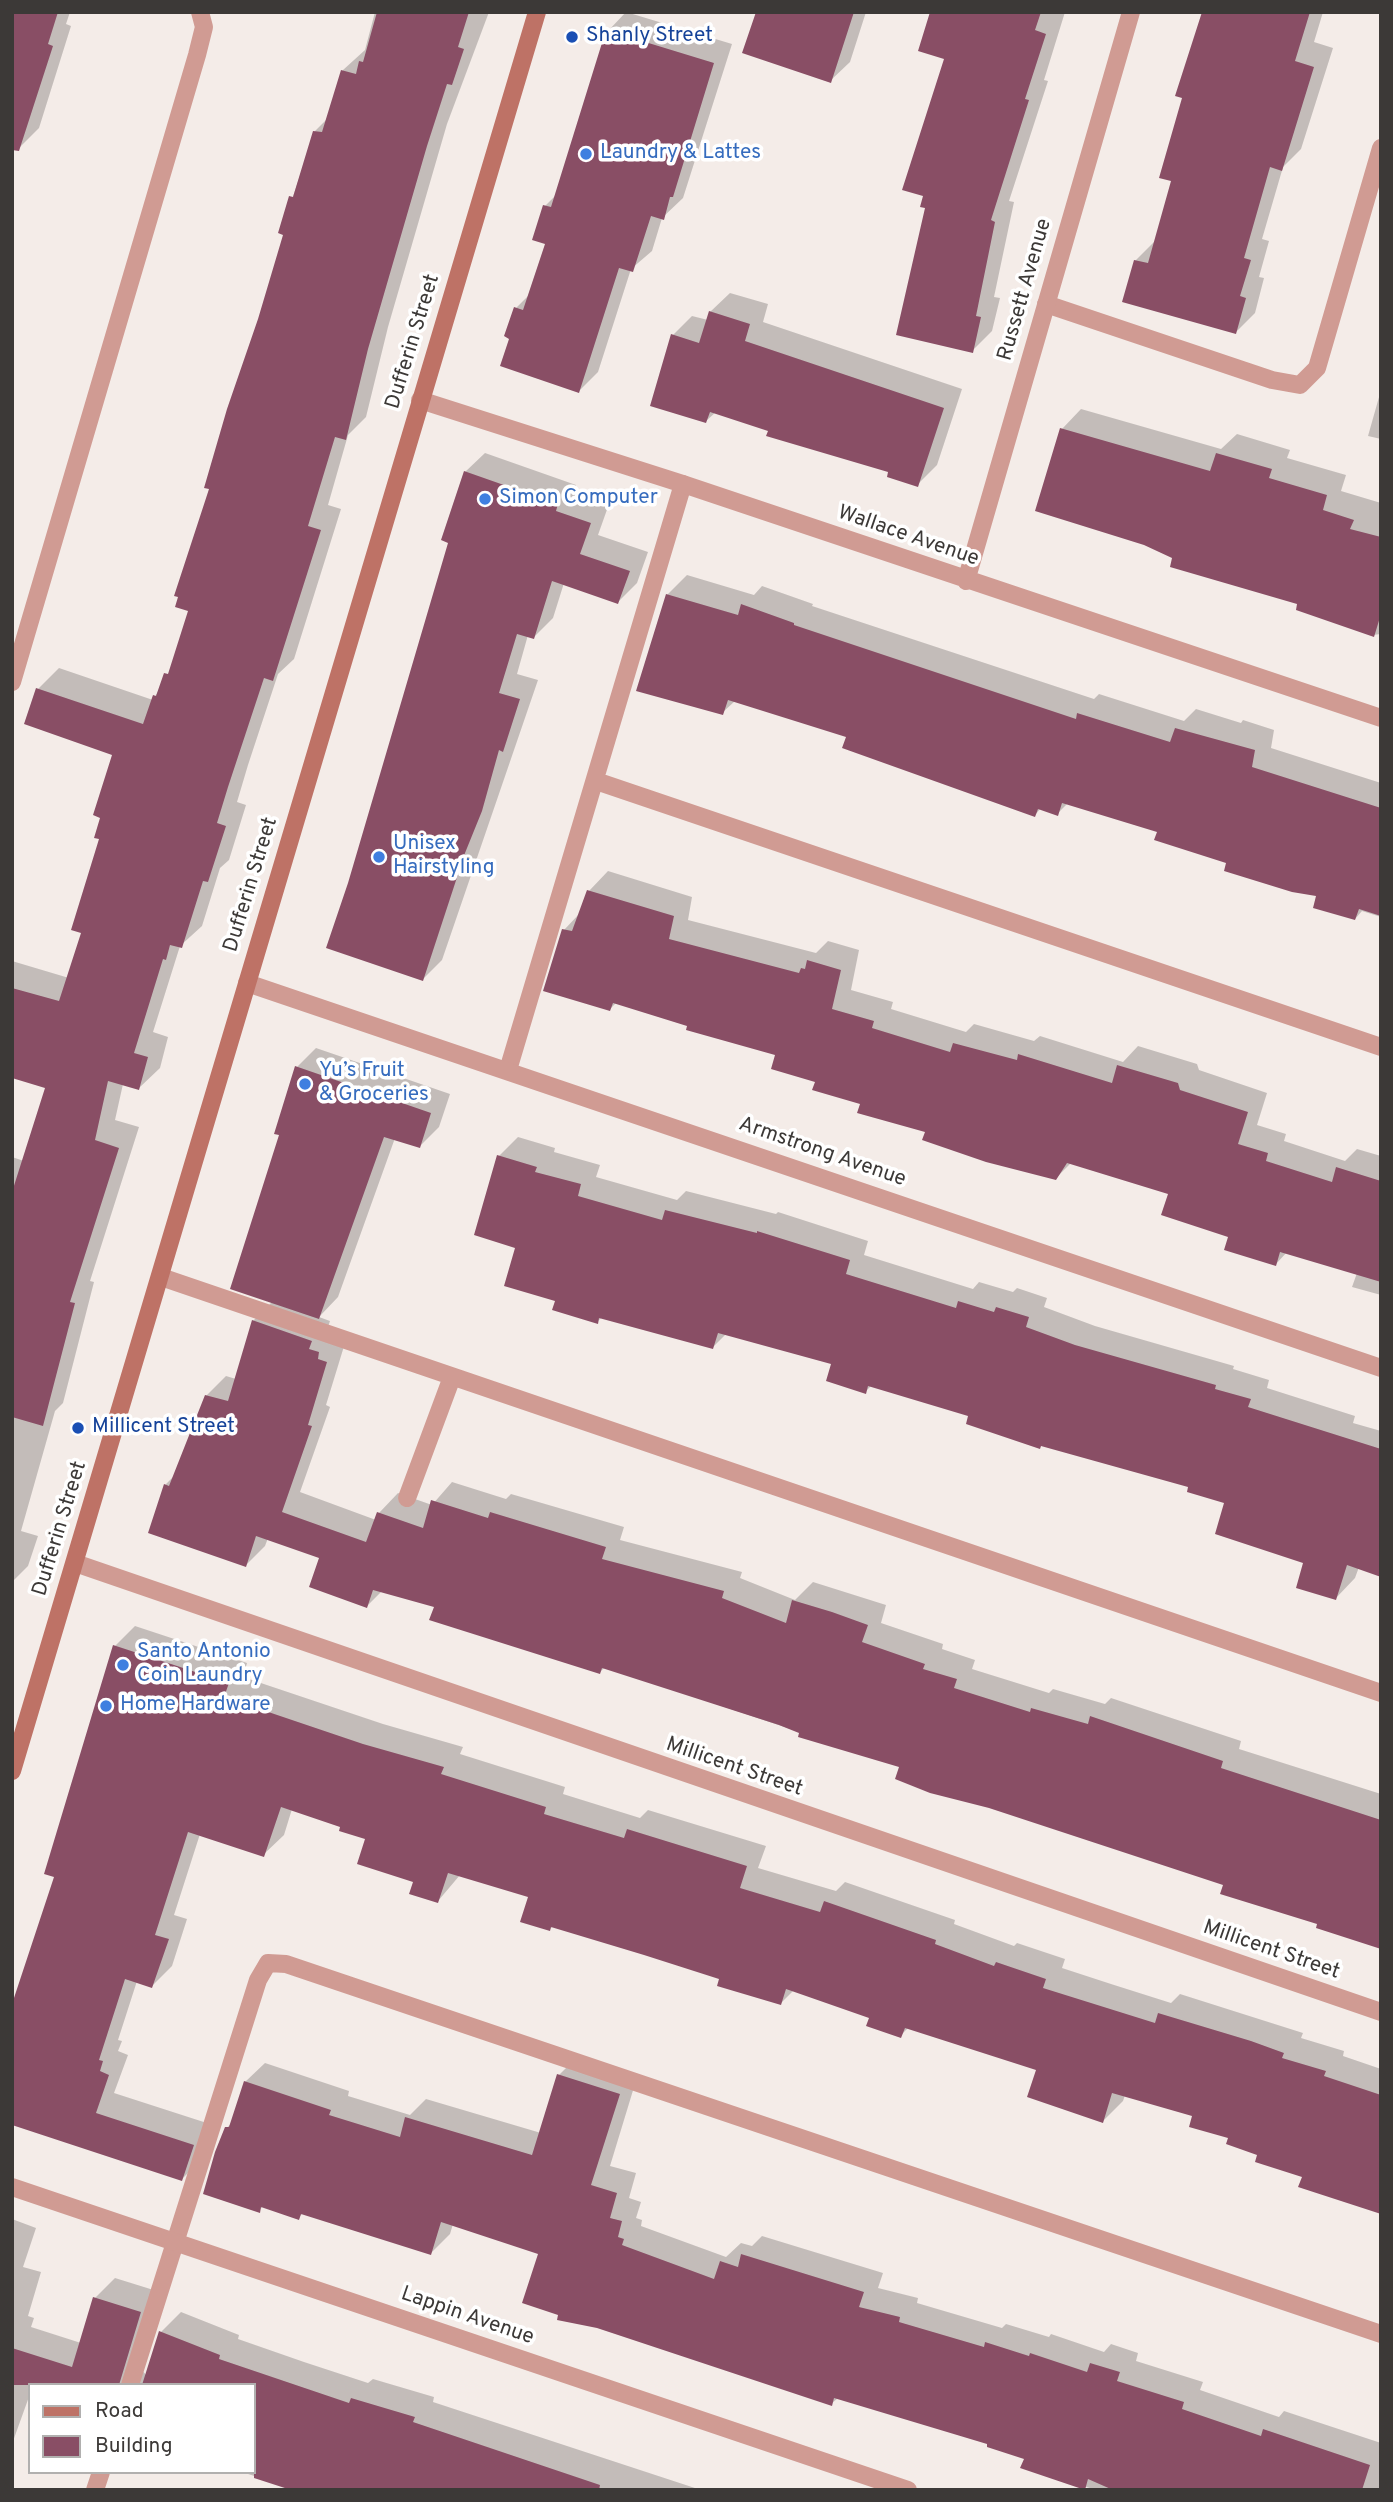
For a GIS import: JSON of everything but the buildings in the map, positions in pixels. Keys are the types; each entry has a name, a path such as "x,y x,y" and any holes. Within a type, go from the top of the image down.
{"main road":[{"name":"Dufferin Street","path":"13,1764 161,1277 537,12"}],"street":[{"path":"12,682 197,55 204,27 200,12"},
{"name":"Russett Avenue","path":"966,581 1132,12"},
{"path":"1046,304 1272,380 1300,385 1317,368 1381,148"},
{"name":"Wallace Avenue","path":"421,400 683,484 1381,718"},
{"path":"508,1070 683,484"},
{"path":"596,781 1381,1047"},
{"name":"Armstrong Avenue","path":"247,983 1381,1368"},
{"path":"161,1277 1381,1693"},
{"path":"407,1498 452,1377"},
{"name":"Millicent Street","path":"75,1563 1381,2012"},
{"path":"131,2383 258,1980 268,1963 286,1964 1381,2334"},
{"name":"Lappin Avenue","path":"12,2187 908,2490"}],"place":[{"name":"Shanly Street","path":"572,37"},
{"name":"Laundry & Lattes","path":"586,154"},
{"name":"Simon Computer","path":"485,499"},
{"name":"Unisex Hairstyling","path":"379,857"},
{"name":"Yu’s Fruit & Groceries","path":"305,1084"},
{"name":"Millicent Street","path":"78,1428"},
{"name":"Santo Antonio Coin Laundry","path":"123,1665"},
{"name":"Home Hardware","path":"106,1706"}]}
